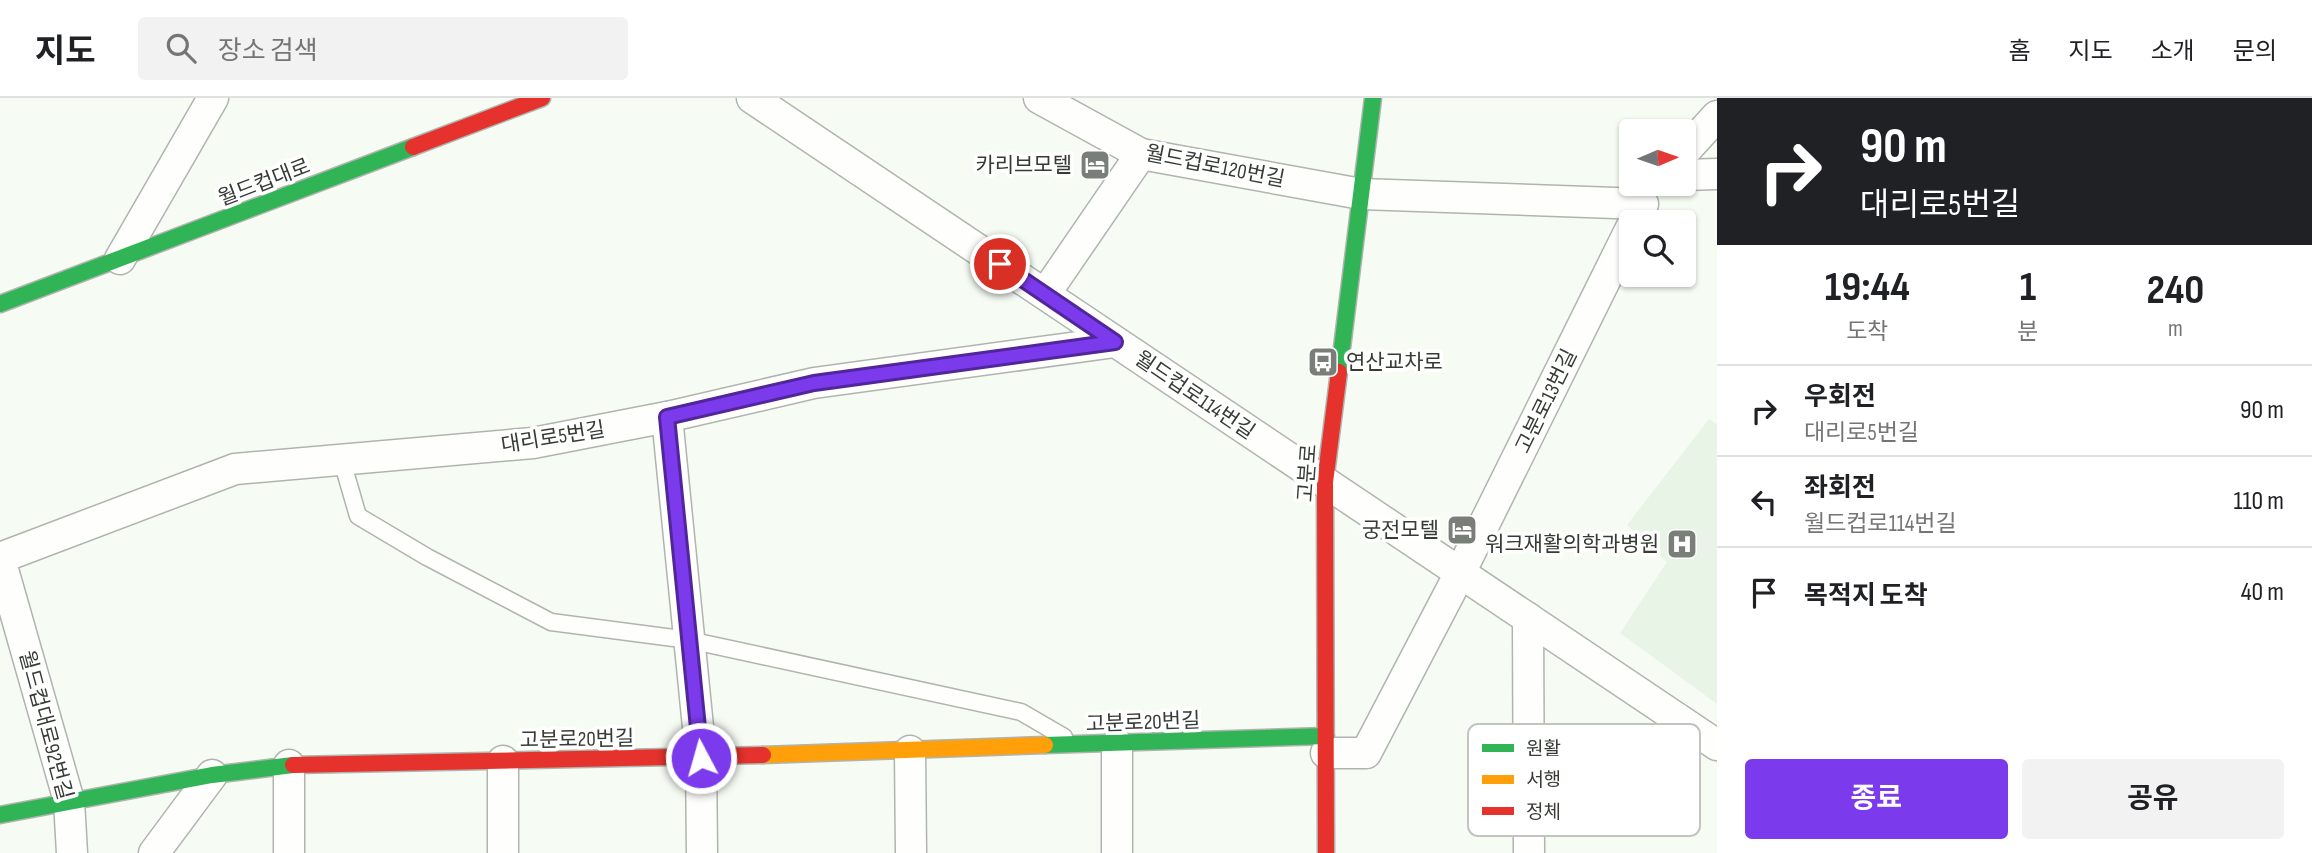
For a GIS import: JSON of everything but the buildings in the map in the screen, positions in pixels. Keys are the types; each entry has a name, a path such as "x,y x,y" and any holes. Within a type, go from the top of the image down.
{"street":[{"path":"120,259 213,98"},
{"name":"월드컵대로","path":"0,304 542,98"},
{"name":"월드컵로114번길","path":"752,98 1325,482"},
{"name":"월드컵로120번길","path":"1039,98 1141,154 1361,194 1641,210"},
{"name":"고분로","path":"1326,853 1325,482 1373,98"},
{"path":"1696,139 1717,117"},
{"path":"1045,294 1141,154"},
{"path":"1696,175 1717,174"},
{"name":"고분로13번길","path":"1326,745 1366,754 1460,573 1619,254"},
{"name":"대리로5번길","path":"0,558 235,469 533,443 667,417 814,383 1115,342"},
{"path":"667,417 701,758 702,853"},
{"path":"1325,482 1686,724"},
{"name":"월드컵대로92번길","path":"0,558 69,801 72,853"},
{"path":"1528,618 1529,724"},
{"path":"1700,734 1717,745"},
{"path":"1116,853 1117,744"},
{"name":"고분로20번길","path":"0,815 212,775 289,765 701,758 1117,744 1326,745"},
{"path":"910,751 911,853"},
{"path":"503,761 503,853"},
{"path":"289,765 289,853"},
{"path":"154,853 212,775"}],"lane":[{"path":"342,461 358,516 427,557 551,622 689,640 1021,712 1076,745"}],"shaded area":[{"name":"워크재활의학과병원","path":"1709,419 1717,424 1717,704 1620,633 1667,562 1627,525"}],"traffic: fast":[{"path":"1339,372 1373,98"},
{"path":"0,304 413,147"},
{"path":"1045,745 1326,736"},
{"path":"0,815 212,775 293,765"}],"traffic: slow":[{"path":"763,755 1045,745"}],"traffic: jam":[{"path":"413,147 542,98"},
{"path":"1326,853 1325,482 1339,372"},
{"path":"293,765 763,755"}],"place":[{"name":"카리브모텔","path":"1095,165"},
{"name":"연산교차로","path":"1323,362"},
{"name":"궁전모텔","path":"1462,530"},
{"name":"워크재활의학과병원","path":"1682,544"}],"route":[{"path":"701,758 667,417 814,383 1115,342 1000,264"}]}
